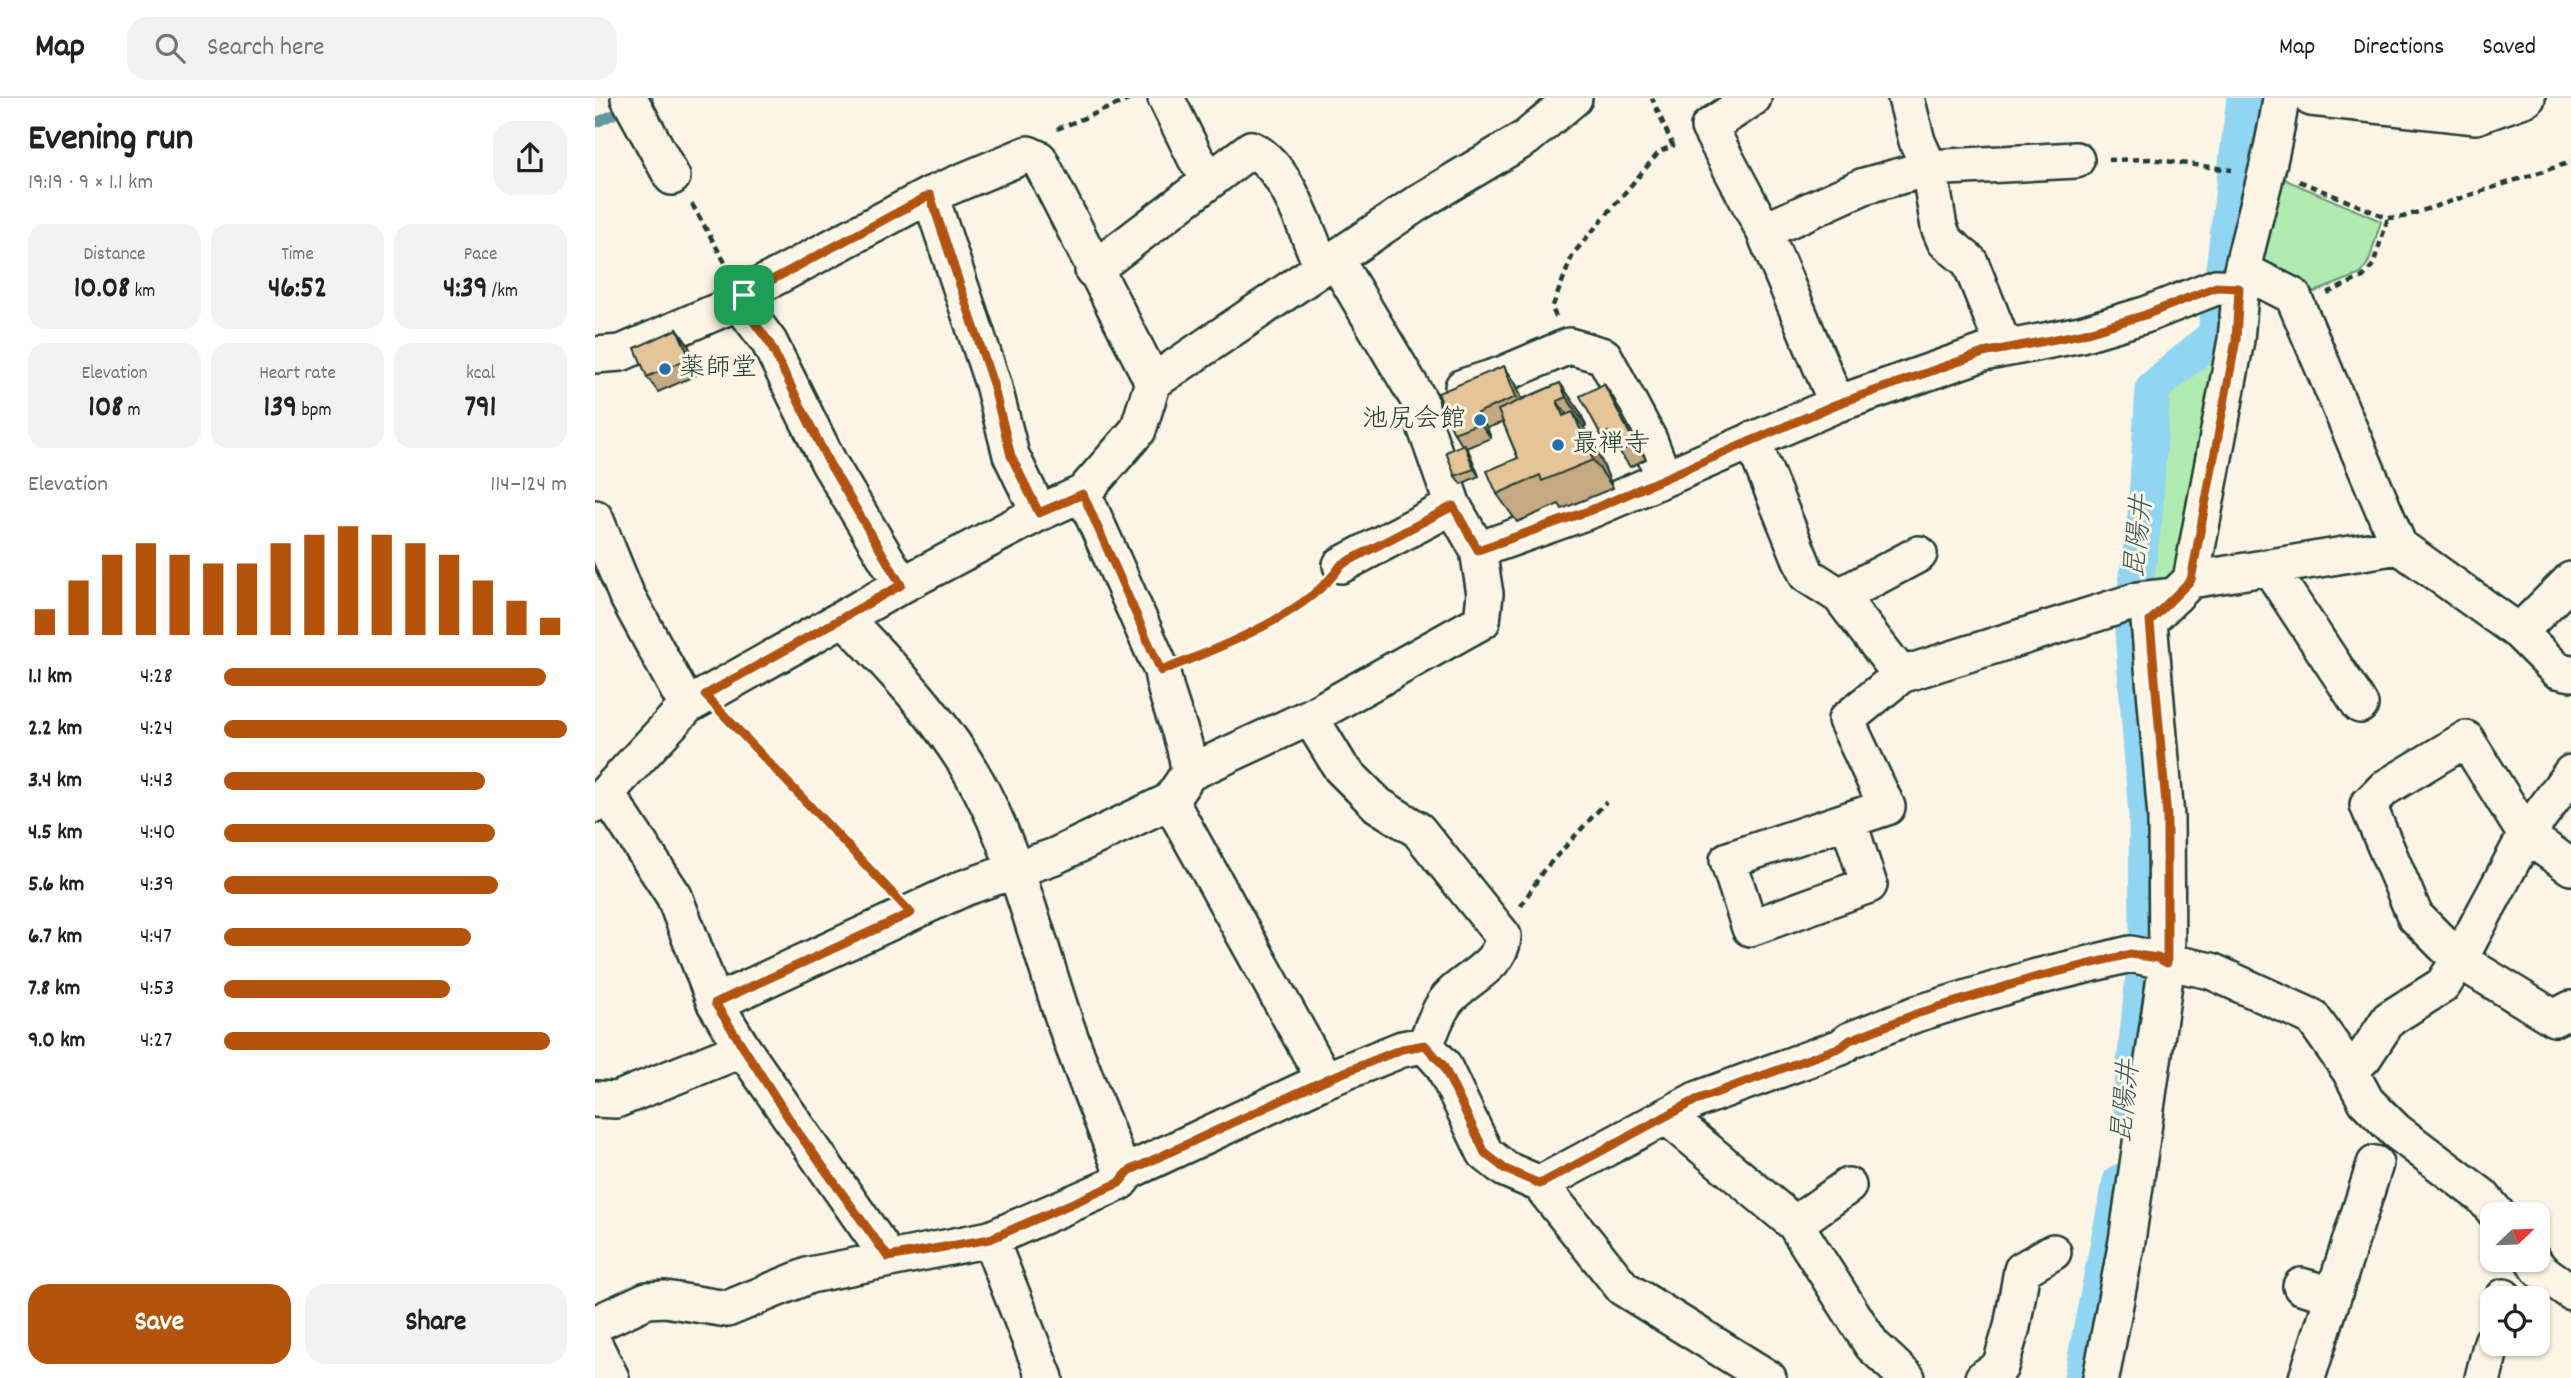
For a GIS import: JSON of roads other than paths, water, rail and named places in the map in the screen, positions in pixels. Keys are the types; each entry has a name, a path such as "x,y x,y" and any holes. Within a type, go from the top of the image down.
{"street":[{"path":"629,98 672,177"},
{"path":"1165,98 1196,159 1210,178"},
{"path":"888,1257 743,1049 715,1003 674,896 601,799 696,700 901,585 1039,513 1083,494 1138,430 1153,382 1419,202 1526,138 1574,98"},
{"path":"1753,98 1709,127 1764,230 1837,404"},
{"path":"1906,98 1917,141 1929,168 1939,227 1945,241 1970,262 1999,335 2010,347"},
{"path":"2101,1378 2127,1241 2167,963 2167,817 2150,621 2183,588 2236,340 2231,283 2263,175 2273,158 2281,98"},
{"path":"2311,98 2476,116 2509,101"},
{"path":"715,1003 911,913 1055,856 1482,621 1485,594 1478,550 1453,506 1426,429 1420,402 1336,260 1317,255 1288,188 1259,153 1251,149 1210,178 1094,270"},
{"path":"608,354 741,298 930,195 1028,154 1039,159 1153,382"},
{"path":"1764,230 1864,186 1929,168 2076,160"},
{"path":"930,195 993,384 1011,456 1039,513"},
{"path":"1478,550 1591,510 1663,476 1837,404 2010,347 2081,334 2145,315 2231,283 2293,296 2399,546 2519,632 2557,670 2571,673"},
{"path":"741,298 769,342 829,463 901,585"},
{"path":"1420,402 1562,349 1604,356 1649,440 1663,476"},
{"path":"1752,440 1807,575 1840,596 1901,675"},
{"path":"1083,494 1161,671 1165,695 1187,749 1179,787 1325,1080"},
{"path":"1341,565 1453,506"},
{"path":"595,518 626,594 696,700"},
{"path":"1848,820 1887,807 1846,720 1901,675 2183,588 2269,567 2399,546"},
{"path":"1840,596 1919,554"},
{"path":"2269,567 2360,705"},
{"path":"2519,632 2571,580"},
{"path":"844,618 904,680 957,752 987,800 1016,870 1066,1024 1124,1177"},
{"path":"1310,717 1341,768 1378,805 1417,830 1503,936 1503,946 1480,973 1444,1003 1425,1045"},
{"path":"2571,867 2526,835 2466,739 2385,788 2368,805 2414,916 2459,960 2554,1018 2571,1009"},
{"path":"2350,1071 2364,1057 2389,1019 2443,985 2526,835 2571,773"},
{"path":"1540,1184 1696,1100 1841,1047 1850,1040 1916,1014 2033,978 2130,954 2211,971 2312,1017 2350,1071 2366,1101 2396,1131 2487,1202"},
{"path":"595,1324 647,1300 666,1299 727,1309 810,1275 888,1257 990,1239 1119,1183 1129,1171 1325,1080 1402,1049 1425,1045"},
{"path":"1425,1045 1443,1065 1485,1153 1505,1169 1540,1184 1623,1288 1768,1378"},
{"path":"595,1099 616,1100 743,1049"},
{"path":"1666,1116 1795,1224 1872,1345 1907,1378"},
{"path":"2307,1378 2317,1290 2375,1164"},
{"path":"1795,1224 1848,1186"},
{"path":"990,1239 1045,1378"},
{"path":"1983,1378 2000,1367 2027,1330 2022,1270 2053,1252"},
{"path":"2543,1272 2571,1292"},
{"path":"595,1346 611,1378"},
{"path":"2483,1378 2488,1356"}],"waterway":[{"path":"595,123 649,98"},
{"name":"昆陽井","path":"2130,1105 2147,935 2146,816 2131,619 2145,516 2153,388 2215,335 2244,98"},
{"name":"昆陽井","path":"2081,1378 2120,1181"}],"place":[{"name":"薬師堂","path":"665,369"},
{"name":"池尻会館","path":"1480,420"},
{"name":"最禅寺","path":"1558,445"}]}
